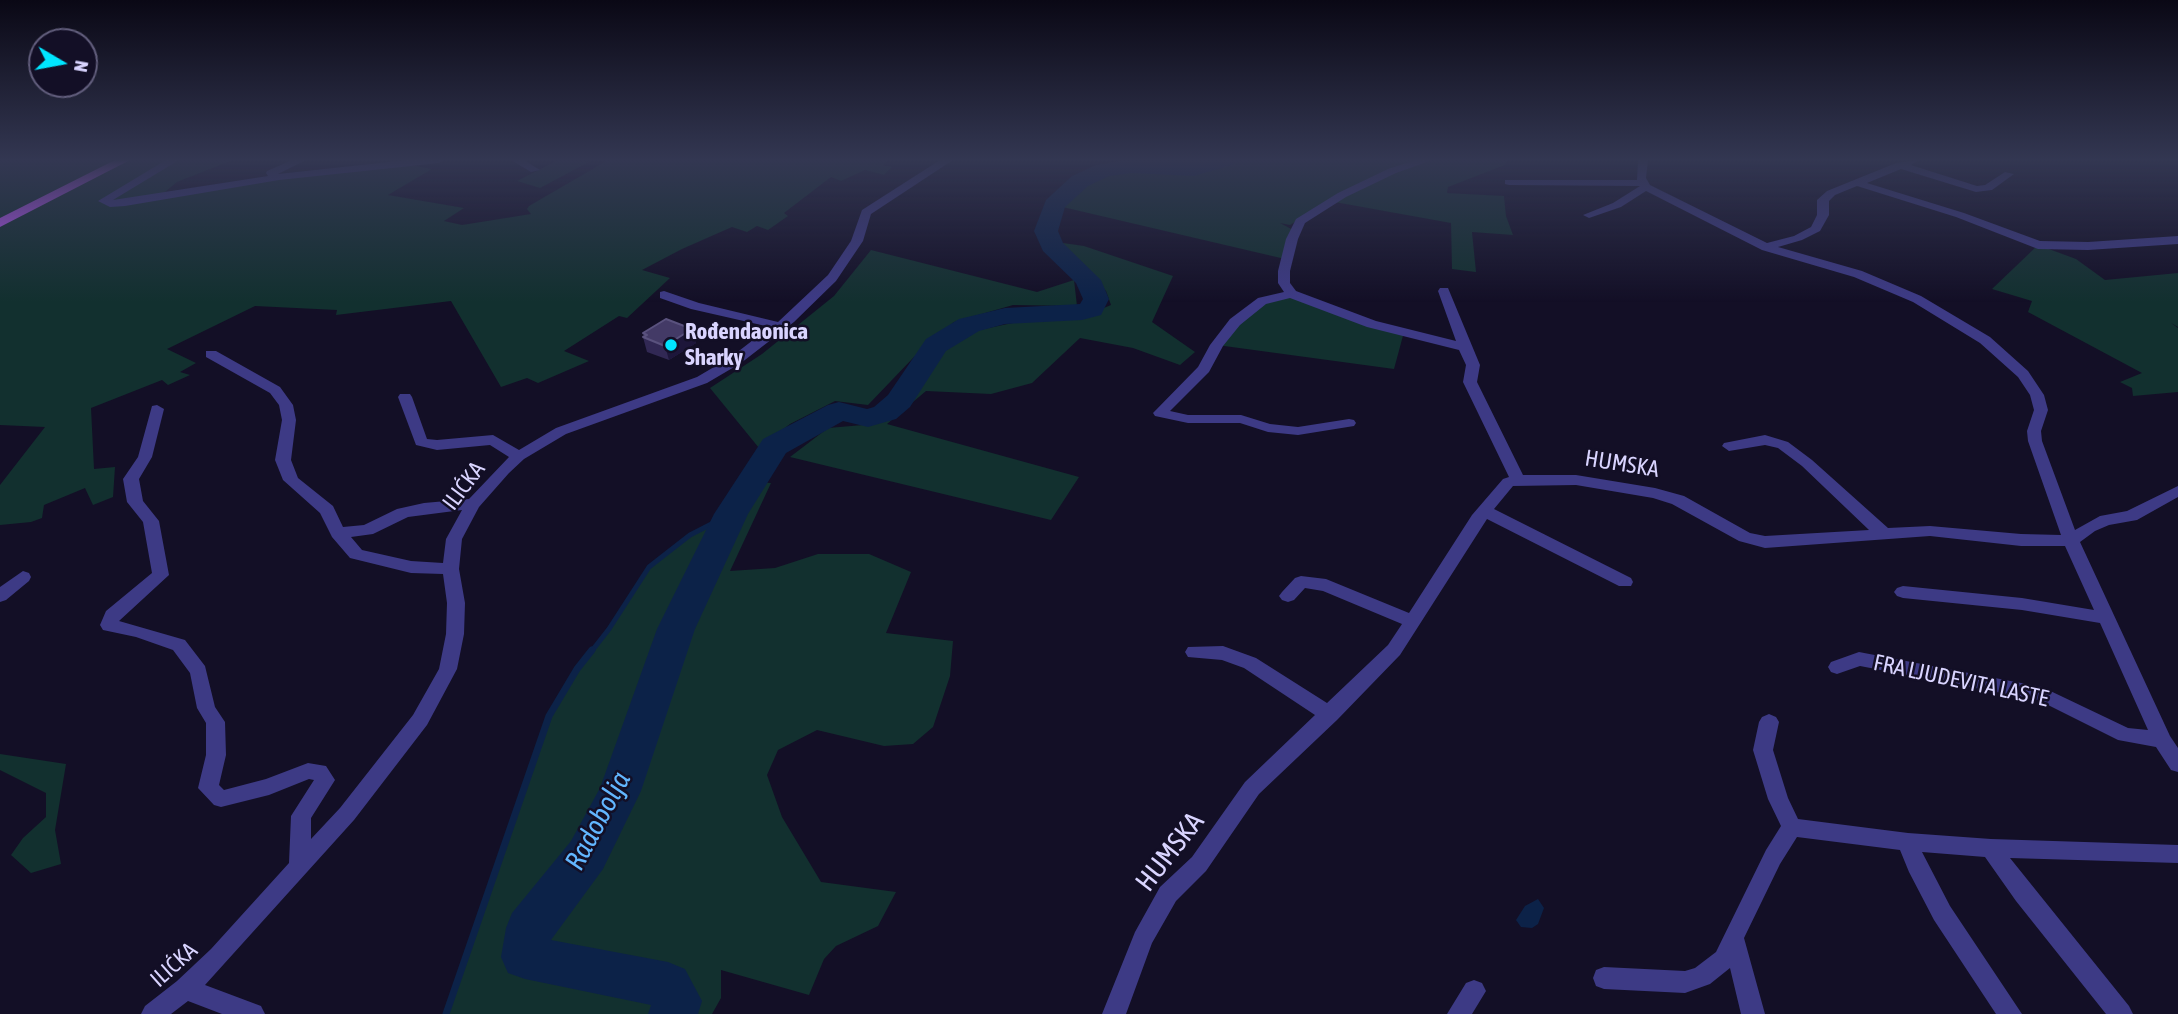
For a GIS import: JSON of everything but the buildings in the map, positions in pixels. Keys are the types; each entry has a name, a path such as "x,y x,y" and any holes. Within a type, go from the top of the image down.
{"main road":[{"path":"0,223 31,207"}],"street":[{"name":"ILIĆKA","path":"153,1014 185,989 219,956 346,814 412,731 448,669 456,624 451,569 454,539 473,504 519,456 561,431 702,380 736,360 809,302 838,271 857,241 866,212 873,207"},
{"path":"1291,294 1284,283 1284,271 1292,239 1300,221 1322,207"},
{"path":"1589,215 1611,207"},
{"path":"1688,207 1766,247 1858,274 1917,299 1985,340 2010,361 2037,395 2041,410 2034,431 2035,441 2071,541 2162,740 2178,764"},
{"path":"1766,247 1798,238 1816,229 1823,215 1823,207"},
{"path":"1935,207 2038,245 2088,246 2178,240"},
{"path":"1444,291 1473,365 1470,382 1518,480"},
{"path":"1349,423 1298,431 1268,428 1241,419 1188,419 1160,413 1204,369 1219,342 1235,323 1262,302 1291,294 1372,324 1465,347"},
{"path":"664,295 695,306 780,326"},
{"path":"211,354 275,390 286,405 289,420 284,460 290,480 327,510 338,533 356,554 411,567 451,569"},
{"path":"405,397 421,442 437,445 461,440 493,440 519,456"},
{"path":"157,409 145,457 131,479 135,502 151,522 161,575 112,615 109,625 138,631 179,645 200,671 206,708 215,722 216,755 208,788 221,799 270,787 307,771 319,772 325,780 301,816 300,864"},
{"path":"1730,446 1765,439 1783,445 1807,463 1885,535"},
{"name":"HUMSKA","path":"1114,1014 1143,939 1168,894 1199,864 1252,788 1394,650 1485,511 1508,482 1576,480 1655,493 1678,500 1745,537 1765,542 1930,531 2021,540 2071,541"},
{"path":"2071,541 2089,527 2106,520 2131,516 2178,491"},
{"path":"338,533 367,530 403,513 424,508 473,504"},
{"path":"1485,511 1625,582"},
{"path":"0,596 23,577"},
{"path":"1287,596 1301,582 1326,585 1412,621"},
{"path":"1903,592 2022,604 2105,618"},
{"path":"1194,652 1223,653 1250,663 1330,715"},
{"name":"FRA LJUDEVITA LASTE","path":"1836,667 1859,659 2042,694 2126,736 2162,740"},
{"path":"1769,722 1763,750 1778,799 1792,827"},
{"path":"1792,827 1908,842 1992,848 2178,854"},
{"path":"1604,978 1685,982 1702,976 1724,959 1773,858 1792,827"},
{"path":"1908,842 1916,866 1942,913 2010,1014"},
{"path":"1992,848 2024,894 2121,1014"},
{"path":"1733,938 1754,1014"},
{"path":"185,989 253,1014"},
{"path":"1459,1014 1474,991"}],"green space":[{"path":"0,207 460,207 464,208 444,221 462,225 531,214 528,207 791,207 784,213 788,216 768,230 757,226 747,232 732,227 642,270 670,278 627,318 619,316 564,351 589,361 538,383 527,378 501,387 451,301 336,315 337,310 255,306 167,349 196,363 180,372 190,375 168,385 162,380 91,408 94,469 115,467 113,497 93,505 85,488 44,505 42,518 31,522 0,525 0,485 45,427 0,425"},
{"path":"1064,207 1319,207 1290,225 1280,223 1295,231 1285,259"},
{"path":"1364,207 1505,207 1513,235 1472,232 1476,272 1452,269 1451,223"},
{"path":"1056,242 1084,246 1173,276 1152,322 1195,352 1180,365 1133,348 1080,338 1032,383 991,394 926,391 887,424 1079,477 1051,520 790,457 828,428 863,425 888,417 917,389 945,349 979,330 1027,320 1082,317 1111,305 1106,291"},
{"path":"2038,245 2076,259 2105,280 2178,273 2178,327 2171,323 2178,328 2178,392 2133,396 2132,388 2120,382 2142,373 2028,312 2032,301 1992,289"},
{"path":"871,250 1037,292 1074,280 1077,306 1013,305 954,322 913,358 868,405 835,401 790,424 759,448 710,388 762,354 834,296"},
{"path":"1291,294 1404,332 1394,369 1217,345 1257,306"},
{"path":"750,482 771,483 730,571 775,568 818,554 869,554 911,572 886,633 953,641 950,676 933,727 913,744 884,746 817,730 778,750 767,775 782,817 821,882 896,892 878,926 836,946 824,959 809,995 721,970 721,998 712,1014 446,1014 549,716 577,669 609,629 649,567 690,535 731,514"},
{"path":"0,754 66,764 55,830 61,864 31,873 11,855 23,838 46,817 46,793 0,770"}],"water":[{"path":"1538,899 1544,908 1538,924 1532,928 1521,927 1516,920 1525,906"}],"waterway":[{"name":"Radobolja","path":"673,1014 677,1001 668,985 525,957 529,928 587,855 620,791 676,629 731,514 774,446 839,411 868,418 885,413 899,401 936,345 969,325 1005,316 1082,312 1091,309 1096,299 1088,280 1052,246 1046,231 1053,207"},
{"name":"Radobolja","path":"591,652 649,567 690,535 731,514"},
{"name":"Radobolja","path":"446,1014 549,716 577,669 592,650"}],"place":[{"name":"Rođendaonica Sharky","path":"671,345"}]}
